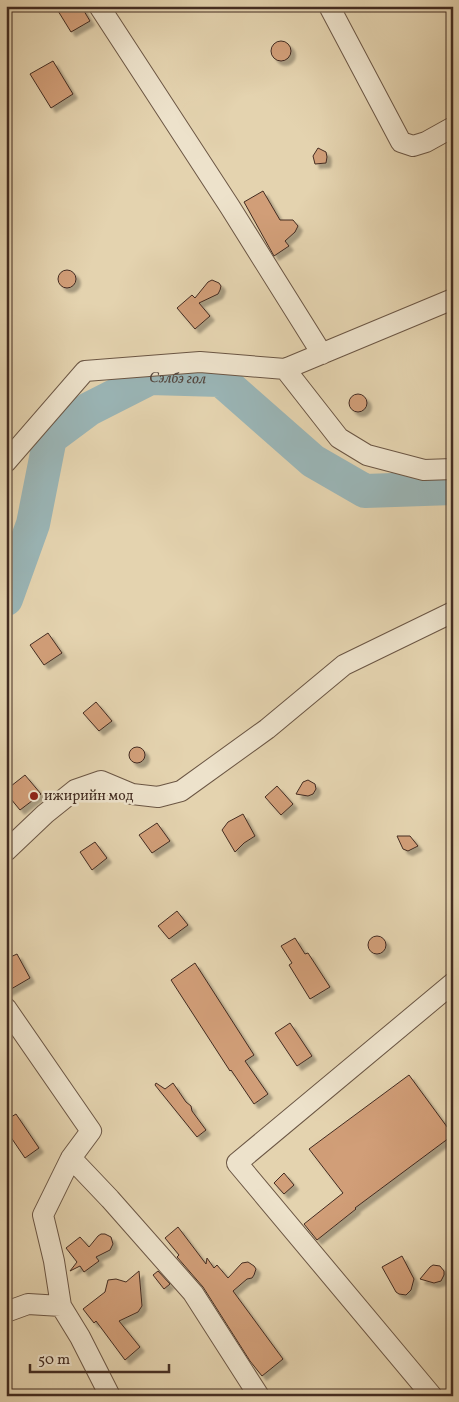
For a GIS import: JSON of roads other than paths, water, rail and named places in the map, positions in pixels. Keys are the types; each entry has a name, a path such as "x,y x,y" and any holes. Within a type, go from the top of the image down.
{"street":[{"path":"98,6 230,207 322,354"},
{"path":"329,6 401,142 413,146 426,142 453,127"},
{"path":"6,462 85,371 200,362 285,369 453,299"},
{"path":"285,369 339,438 360,451 367,455 424,470 453,469"},
{"path":"6,851 45,814 76,790 101,780 132,794 158,797 181,791 267,729 344,665 453,612"},
{"path":"432,1396 236,1163 453,983"},
{"path":"6,1008 91,1131 71,1158 43,1215 54,1261 61,1306 80,1337 110,1396"},
{"path":"71,1158 193,1293 259,1396"},
{"path":"6,1312 28,1304 61,1306"}],"waterway":[{"name":"Сэлбэ гол","path":"6,599 33,524 50,438 89,409 150,378 221,380 313,461 365,491 453,488"}],"place":[{"name":"ижирийн мод","path":"34,796"}]}
